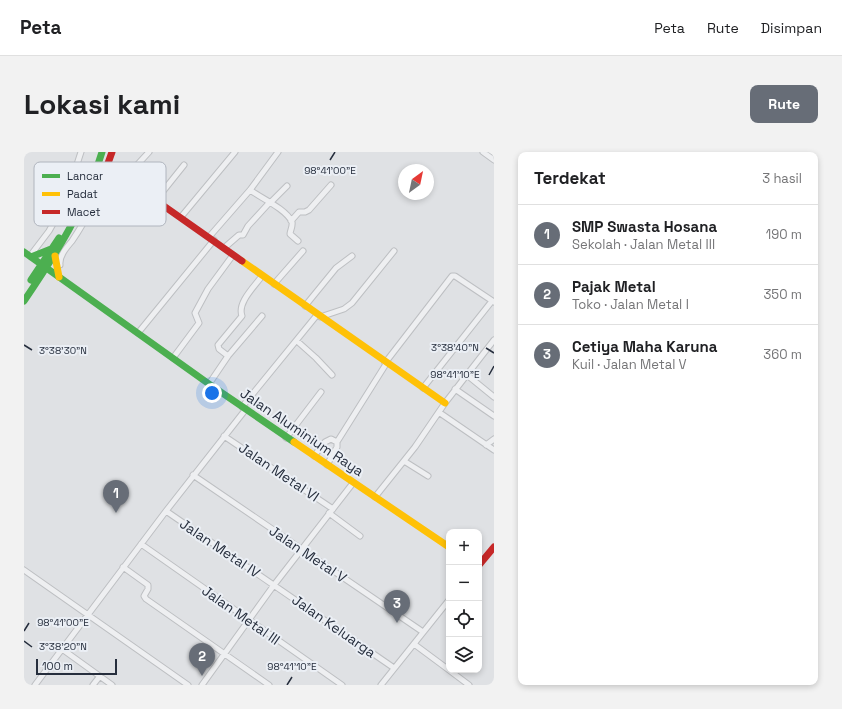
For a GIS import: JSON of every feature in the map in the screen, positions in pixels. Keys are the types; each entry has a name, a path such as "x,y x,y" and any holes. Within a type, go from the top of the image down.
{"main road":[{"path":"93,162 96,152"},
{"path":"98,162 102,152"},
{"path":"108,162 112,152"},
{"path":"166,207 318,316 445,403"},
{"path":"59,277 53,253 67,226"},
{"path":"24,301 70,226"},
{"path":"28,255 53,253"},
{"name":"Jalan Aluminium Raya","path":"28,255 286,438 446,545"},
{"path":"24,290 44,266"},
{"path":"482,561 494,547"}],"street":[{"path":"77,162 81,152"},
{"path":"140,162 149,152"},
{"path":"181,217 235,152"},
{"path":"138,333 278,152"},
{"path":"483,152 494,160"},
{"path":"166,188 184,165"},
{"path":"291,221 299,212 309,210 331,185"},
{"path":"224,248 239,235 243,235 248,226 287,186"},
{"path":"250,190 263,199 271,202 291,221 292,225 290,234 298,241"},
{"path":"28,255 52,226"},
{"path":"66,282 61,270 61,257 80,226"},
{"path":"274,284 303,251"},
{"path":"35,685 244,408 297,341 318,316 344,309 352,303 394,251"},
{"path":"173,358 199,323 195,313 208,290 233,255"},
{"path":"304,306 342,262 352,256"},
{"path":"228,356 218,346 242,316 240,312 242,303 262,276"},
{"path":"327,465 337,447 337,442 386,363 452,276 455,276 493,301 423,388"},
{"path":"209,384 228,356 262,316"},
{"path":"375,497 440,413 455,389 494,340"},
{"path":"297,341 332,375"},
{"path":"467,375 494,397"},
{"path":"455,389 494,416"},
{"path":"286,438 321,392"},
{"path":"440,413 494,450"},
{"name":"Jalan Metal VI","path":"224,436 331,511 360,536"},
{"path":"314,456 327,440 331,439 337,442"},
{"path":"486,445 494,439"},
{"path":"404,461 428,476"},
{"name":"Jalan Metal V","path":"193,475 423,632"},
{"path":"202,685 274,585 353,483"},
{"name":"Jalan Metal IV","path":"166,511 274,585"},
{"name":"Jalan Metal III","path":"141,544 342,685"},
{"path":"123,567 148,585 144,596 146,599 269,685"},
{"path":"24,570 188,685"},
{"name":"Jalan Keluarga","path":"274,585 394,668"},
{"path":"381,685 448,601"},
{"path":"414,644 446,668"},
{"path":"62,649 112,685"},
{"path":"453,673 469,685"},
{"path":"93,685 100,676"}],"traffic: fast":[{"path":"98,162 102,152"},
{"path":"24,301 59,248 71,226"},
{"path":"31,280 59,238"},
{"path":"31,257 51,249"},
{"path":"24,252 209,384 294,442"}],"traffic: slow":[{"path":"55,256 59,277"},
{"path":"242,261 445,403"},
{"path":"294,442 446,545"}],"traffic: jam":[{"path":"108,162 112,152"},
{"path":"166,208 242,261"},
{"path":"482,561 494,547"}],"place":[{"name":"SMP Swasta Hosana","path":"116,513"},
{"name":"Cetiya Maha Karuna","path":"397,623"},
{"name":"Pajak Metal","path":"202,676"}]}
